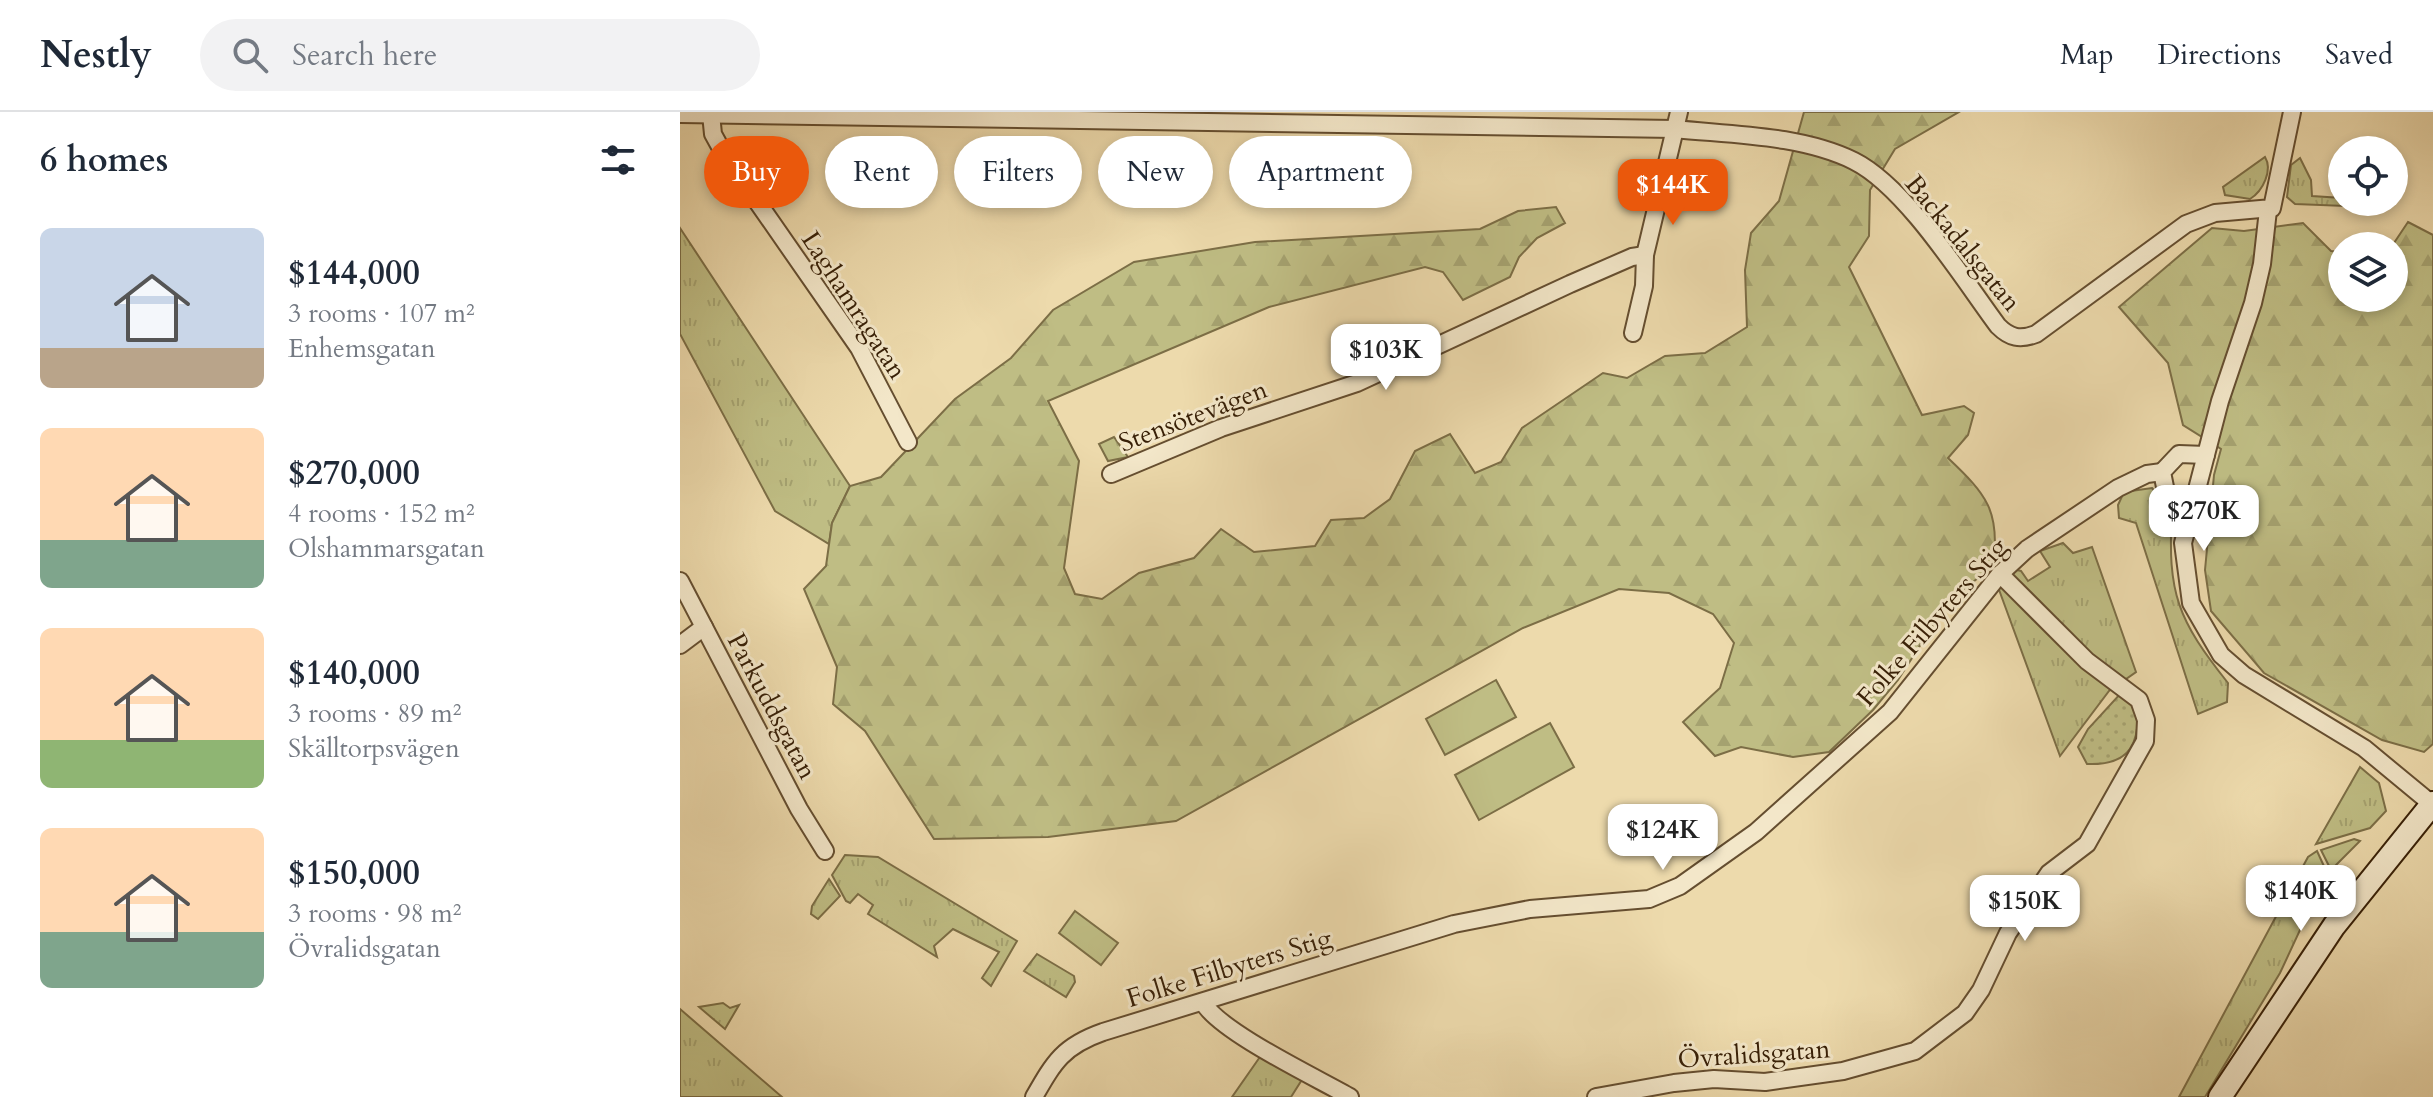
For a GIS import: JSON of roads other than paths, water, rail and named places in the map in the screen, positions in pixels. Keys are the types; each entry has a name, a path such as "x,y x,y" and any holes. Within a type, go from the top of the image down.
{"street":[{"path":"1633,333 1644,286 1645,255 1679,112"},
{"path":"2220,1097 2334,926 2433,804 2364,748 2251,680 2221,655 2191,603 2185,577 2183,543 2206,455 2253,303 2262,264 2268,210 2275,204 2292,112"},
{"name":"Backadalsgatan","path":"680,114 1352,119 1675,129 1804,146 1858,163 1888,187 1918,220 1998,326 2007,335 2019,338 2036,334 2186,224 2215,213 2268,210"},
{"name":"Laghamragatan","path":"711,114 713,134 724,154 859,348 908,442"},
{"name":"Stensötevägen","path":"1111,474 1221,428 1357,383 1570,284 1632,257 1645,255"},
{"name":"Folke Filbyters Stig","path":"1034,1097 1052,1064 1086,1038 1203,1002 1432,939 1509,912 1649,899 1716,863 1756,832 1890,712 2000,574 2027,549 2118,488 2147,474 2162,472 2179,454 2206,455"},
{"path":"2162,472 2166,492 2192,504"},
{"name":"Övralidsgatan","path":"1596,1097 1679,1082 1714,1079 1765,1082 1843,1071 1915,1051 1965,1013 1981,990 2008,933 2049,873 2087,844 2145,741 2146,720 2139,700 2087,661 2000,574"},
{"name":"Parkuddsgatan","path":"680,581 799,809 825,851"},
{"path":"680,645 704,627"},
{"path":"1756,832 1760,849"},
{"path":"1203,1002 1207,1010 1233,1029 1350,1097"}]}
